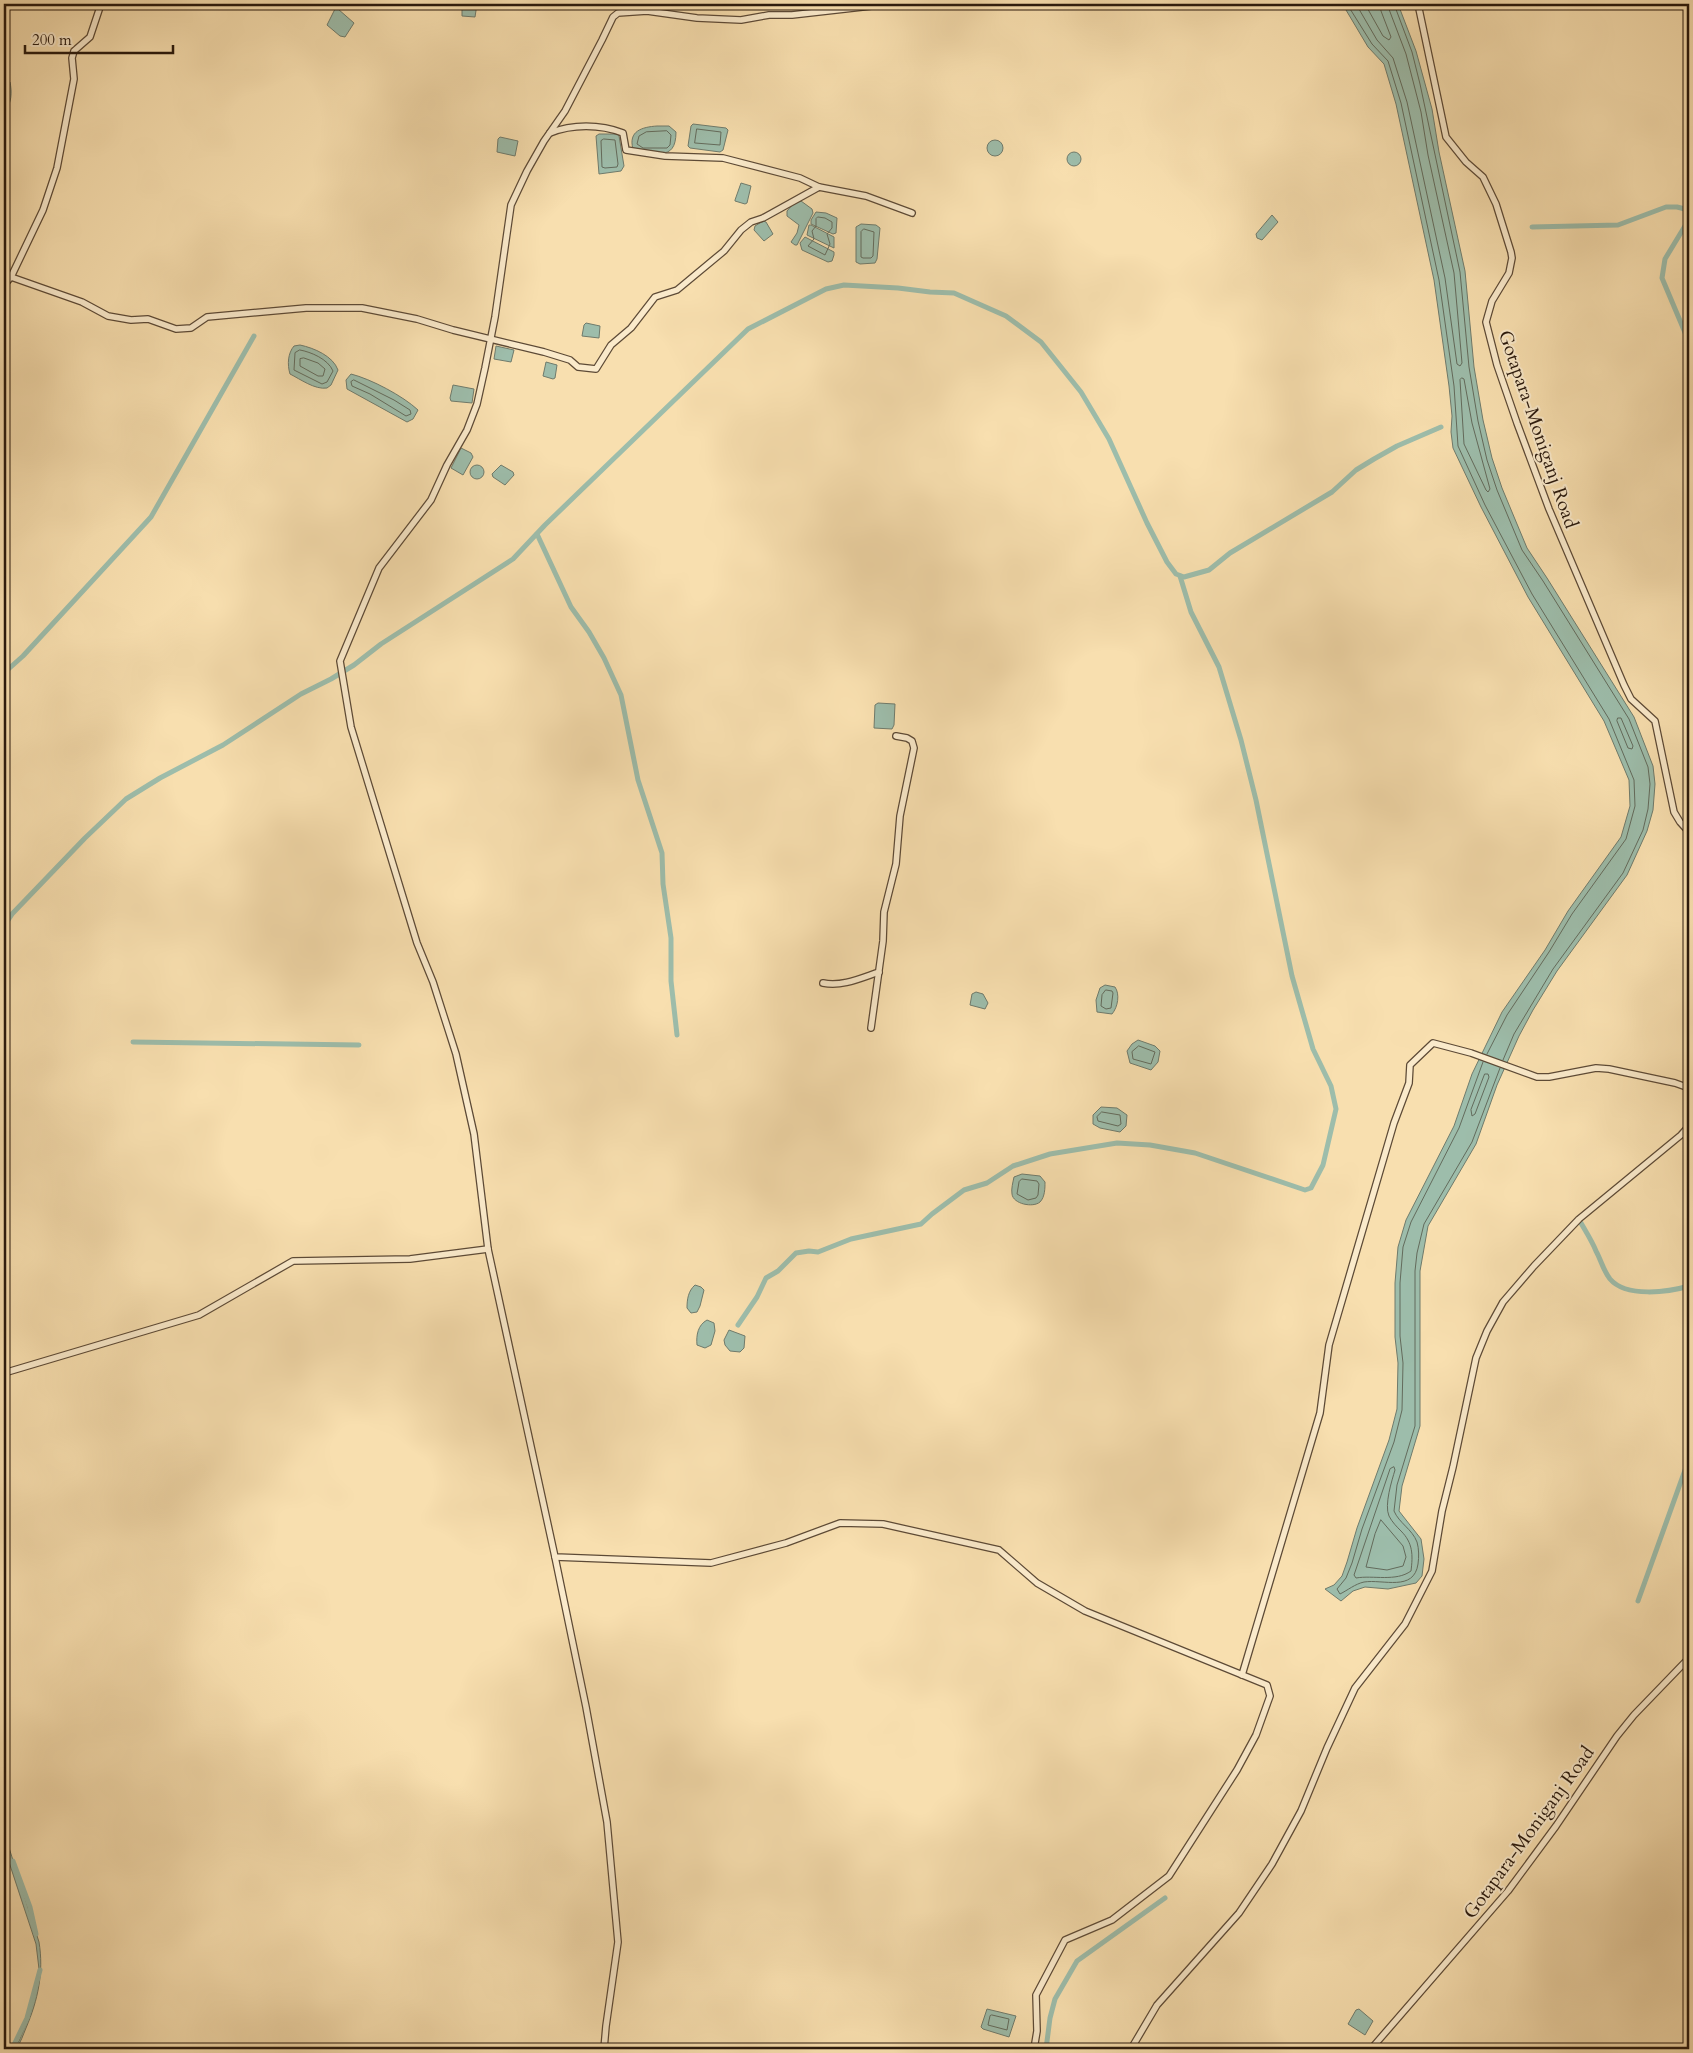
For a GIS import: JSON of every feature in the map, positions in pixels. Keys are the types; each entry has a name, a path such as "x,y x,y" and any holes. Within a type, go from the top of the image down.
{"street":[{"path":"4,285 11,277 43,210 57,168 74,79 72,58 74,51 90,37 101,4"},
{"path":"604,2049 618,1942 607,1822 586,1706 488,1249 474,1134 456,1054 433,982 416,943 351,727 345,681 340,661 379,568 431,500 447,465 467,430 477,404 495,317 512,205 527,171 565,111 613,17 618,13 647,11 697,18 741,20 769,15 792,15 889,4"},
{"name":"Gotapara-Moniganj Road","path":"1418,4 1446,137 1466,162 1483,177 1496,204 1511,252 1512,258 1509,273 1492,300 1486,322 1497,365 1548,509 1624,685 1631,699 1655,721 1674,812 1689,832"},
{"path":"549,134 560,129 576,126 615,130 623,133 626,150 664,156 723,158 800,178 819,186 866,196 912,213"},
{"path":"11,277 82,302 108,316 131,320 148,319 176,329 191,328 207,317 306,308 354,308 417,319 560,357 570,360 578,367 596,369 611,345 635,323 655,297 677,290 724,251 751,222 796,200 819,186"},
{"path":"871,1028 883,941 884,912 896,864 900,816 914,748 912,742 907,738 896,736"},
{"path":"823,983 833,985 879,972"},
{"path":"1242,1675 1320,1413 1330,1344 1394,1123 1409,1083 1410,1065 1433,1043 1471,1053 1537,1077 1548,1077 1596,1068 1609,1068 1689,1088"},
{"path":"1131,2049 1157,2005 1239,1913 1272,1864 1301,1811 1327,1748 1355,1688 1405,1624 1432,1571 1442,1511 1476,1358 1487,1331 1503,1302 1579,1219 1681,1135 1689,1126"},
{"path":"4,1372 199,1316 293,1261 410,1259 488,1249"},
{"path":"554,1557 711,1564 786,1543 840,1523 883,1524 999,1550 1036,1583 1085,1611 1267,1685 1270,1696 1256,1735 1237,1770 1168,1876 1112,1920 1065,1940 1036,1995 1037,2031 1034,2049"},
{"name":"Gotapara-Moniganj Road","path":"1372,2048 1508,1891 1556,1826 1617,1736 1634,1715 1689,1658"}],"water":[{"path":"462,4 477,4 475,17 462,16"},
{"path":"682,4 857,4 762,8"},
{"path":"1340,4 1398,4 1416,51 1432,109 1439,152 1465,271 1474,367 1492,458 1502,488 1527,548 1634,717 1653,766 1655,784 1653,810 1647,831 1627,875 1557,971 1533,1010 1497,1085 1476,1144 1428,1226 1420,1271 1420,1426 1402,1486 1399,1511 1421,1539 1424,1559 1422,1576 1416,1583 1388,1589 1365,1587 1353,1591 1341,1601 1325,1589 1334,1585 1342,1576 1357,1528 1389,1440 1397,1409 1398,1363 1395,1337 1395,1283 1398,1247 1406,1220 1454,1126 1472,1074 1502,1012 1545,950 1568,911 1621,837 1630,806 1629,780 1604,721 1528,597 1481,507 1453,448 1449,386 1434,280 1396,104 1384,64 1368,47 1346,10"},
{"path":"335,9 338,9 354,23 345,37 340,36 327,25"},
{"path":"4,79 10,82 11,94 9,105 4,112"},
{"path":"693,124 726,128 728,130 723,150 720,152 690,148 688,146 691,126"},
{"path":"669,126 676,132 675,142 668,152 656,153 633,149 634,134 646,127"},
{"path":"599,134 618,134 624,166 621,171 599,174 596,136"},
{"path":"500,137 518,141 515,156 497,152 498,139"},
{"path":"992,140 998,140 1003,145 1001,154 992,156 987,151 987,145"},
{"path":"1071,152 1077,152 1081,159 1077,166 1071,166 1067,162 1067,156"},
{"path":"741,183 751,186 747,203 745,204 735,201"},
{"path":"801,201 812,209 813,213 797,245 795,245 791,242 797,233 799,225 787,216 787,211 793,204"},
{"path":"816,212 826,213 837,218 836,233 833,234 811,224 811,220"},
{"path":"1272,215 1278,222 1262,240 1257,238 1256,234"},
{"path":"763,221 766,222 773,234 764,241 754,230 755,226"},
{"path":"861,224 876,225 880,228 875,263 860,264 856,262 856,227"},
{"path":"809,225 834,237 834,248 807,235"},
{"path":"805,237 834,252 832,261 828,262 802,250 800,243"},
{"path":"586,323 600,326 599,338 582,336"},
{"path":"300,345 322,353 336,365 338,370 331,385 327,388 313,386 290,374 288,363 290,352 294,346"},
{"path":"496,346 514,350 511,362 494,359"},
{"path":"546,362 557,365 555,378 553,379 543,376"},
{"path":"351,374 377,384 412,405 418,410 413,419 407,422 347,389 346,380"},
{"path":"453,385 474,389 472,403 451,401"},
{"path":"461,448 471,453 473,457 463,475 451,468"},
{"path":"474,465 480,465 484,472 480,479 474,479 470,475 470,469"},
{"path":"501,465 513,472 514,475 505,485 493,477 492,474"},
{"path":"878,703 895,704 894,725 892,729 874,728 875,705"},
{"path":"1105,985 1115,987 1118,997 1112,1014 1097,1012 1096,1000 1100,988"},
{"path":"976,992 983,994 988,1003 985,1009 970,1005 972,994"},
{"path":"1138,1040 1155,1046 1160,1051 1158,1062 1151,1070 1130,1063 1127,1051"},
{"path":"1101,1107 1117,1108 1127,1115 1126,1126 1120,1132 1100,1128 1093,1124 1093,1115"},
{"path":"1022,1174 1040,1176 1045,1182 1044,1195 1037,1204 1019,1203 1013,1197 1014,1177"},
{"path":"695,1285 704,1290 697,1312 691,1313 687,1308 688,1299 689,1293"},
{"path":"707,1320 714,1323 715,1331 711,1345 705,1348 697,1345 697,1338 700,1327"},
{"path":"729,1330 745,1336 744,1348 740,1352 730,1351 725,1345 724,1340"},
{"path":"4,1832 39,1942 41,1964 37,1996 21,2041 16,2049 12,2049 19,2041 30,2014 39,1969 36,1944 4,1847"},
{"path":"987,2009 1016,2016 1009,2037 981,2027"},
{"path":"1359,2009 1373,2021 1365,2035 1348,2024 1356,2010"}],"waterway":[{"path":"1532,227 1618,225 1666,207 1685,209 1689,214 1688,221 1665,259 1662,278 1689,342"},
{"path":"4,926 12,914 85,838 126,799 160,778 223,745 301,694 354,665 381,644 513,559 545,525 748,329 826,289 844,285 954,293 1006,316 1041,342 1081,392 1109,439 1167,562 1176,574 1184,577 1209,570 1230,553 1332,492 1356,470 1397,446 1441,427"},
{"path":"4,673 23,656 151,517 254,336"},
{"path":"537,534 571,607 589,632 604,658 621,695 638,780 662,853 663,884 671,938 671,981 677,1035"},
{"path":"738,1325 757,1297 766,1278 778,1271 796,1253 818,1252 851,1239 921,1224 964,1190 987,1183 1013,1166 1050,1154 1117,1143 1150,1145 1195,1153 1305,1190 1311,1188 1323,1165 1336,1109 1331,1086 1313,1049 1292,976 1256,800 1241,740 1219,667 1191,612 1180,576"},
{"path":"133,1042 359,1045"},
{"path":"1581,1223 1608,1276 1617,1285 1626,1289 1648,1292 1689,1286"},
{"path":"1638,1601 1689,1459"},
{"path":"13,1861 30,1907 36,1934"},
{"path":"1046,2049 1050,2018 1055,1999 1077,1961 1165,1898"},
{"path":"12,2049 27,2018 40,1970"}]}
